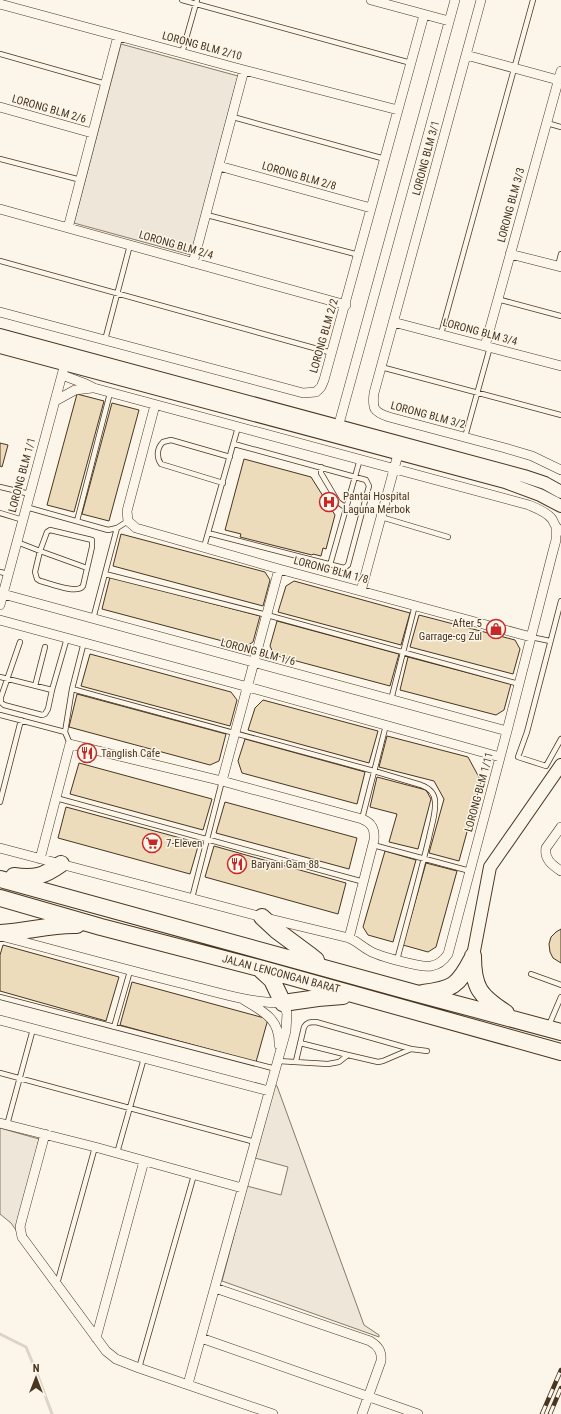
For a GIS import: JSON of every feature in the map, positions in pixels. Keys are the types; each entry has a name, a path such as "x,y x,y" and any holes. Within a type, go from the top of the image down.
{"highway":[{"path":"0,875 31,878 49,872 61,864"},
{"name":"JALAN LENCONGAN BARAT","path":"0,879 317,965 415,994 554,1030"},
{"name":"JALAN LENCONGAN BARAT","path":"0,898 101,927 259,968 561,1052"},
{"path":"262,917 276,930 312,956 316,960 317,965"},
{"path":"0,934 17,933 66,925 101,927"},
{"path":"415,994 440,991 452,987 464,975 473,956"},
{"path":"473,956 473,974 482,995 518,1021"},
{"path":"259,968 272,980 283,1004 337,996 364,997"}],"street":[{"path":"371,0 449,21"},
{"path":"335,437 455,0"},
{"name":"LORONG BLM 3/1","path":"393,322 481,0"},
{"name":"LORONG BLM 2/10","path":"0,4 398,110"},
{"name":"LORONG BLM 2/2","path":"0,312 303,393 316,392 322,387 346,305 424,15"},
{"path":"68,228 118,36"},
{"path":"466,55 558,80"},
{"path":"193,263 233,117 244,70"},
{"name":"LORONG BLM 3/3","path":"487,347 510,254 561,71"},
{"name":"LORONG BLM 2/6","path":"0,107 92,133"},
{"name":"LORONG BLM 2/8","path":"220,166 372,208"},
{"name":"LORONG BLM 2/4","path":"0,210 346,305"},
{"path":"510,254 559,267"},
{"name":"LORONG BLM 3/4","path":"393,322 561,366"},
{"name":"LORONG BLM 3/2","path":"393,322 373,401 375,411 389,418 532,456 561,470"},
{"path":"0,335 65,364 339,425 399,448 523,488 561,506"},
{"path":"0,347 335,437 399,448 524,476 545,483 561,492"},
{"path":"65,364 86,384 110,393 529,505 551,518 558,530"},
{"name":"LORONG BLM 1/1","path":"0,605 3,594 4,573 17,542 65,364"},
{"path":"55,401 75,390 94,388"},
{"path":"128,521 127,511 155,405"},
{"path":"362,591 399,448"},
{"name":"LORONG BLM 1/8","path":"128,521 136,528 279,569 531,637"},
{"name":"LORONG BLM 1/11","path":"0,848 262,917 349,938 362,944 372,952 397,960 426,967 439,963 448,954 558,530"},
{"path":"552,555 561,549"},
{"path":"222,781 279,569"},
{"name":"LORONG BLM 1/6","path":"3,594 507,731"},
{"path":"0,620 500,757"},
{"path":"40,859 70,744 222,781 362,819 371,824 374,830 373,845 349,938"},
{"path":"473,956 490,866 561,765"},
{"path":"561,827 546,848 548,861 561,871"},
{"path":"0,934 130,971 240,998 283,1004 287,1013 286,1030 278,1062 188,1384"},
{"path":"240,998 267,1014 275,1024 280,1034 278,1062"},
{"path":"0,1020 269,1091"},
{"path":"4,1124 95,1147 242,1188"},
{"path":"44,1134 20,1232 22,1237 106,1351 113,1357 139,1368 273,1414"},
{"path":"96,1338 144,1161"},
{"path":"215,1288 375,1344 379,1349 381,1361 362,1414"},
{"path":"201,1338 418,1414"}],"lane":[{"path":"182,0 196,2 411,63"},
{"path":"441,334 533,0"},
{"path":"182,53 196,2"},
{"path":"0,54 106,84"},
{"path":"233,117 385,159"},
{"path":"547,123 561,127"},
{"path":"0,159 81,180"},
{"path":"206,215 359,255"},
{"path":"105,340 130,245"},
{"path":"559,267 561,254"},
{"path":"0,261 332,353"},
{"path":"498,299 561,316"},
{"path":"465,437 487,347"},
{"path":"381,367 561,415"},
{"path":"77,521 110,393"},
{"path":"204,547 238,427"},
{"path":"223,483 161,464 157,457 159,449 163,442 171,440 230,457"},
{"path":"208,533 330,565 344,568 348,565 369,486 366,480 234,444"},
{"path":"330,565 360,459"},
{"path":"321,467 321,473 338,502 346,508"},
{"path":"0,486 30,494"},
{"path":"26,507 108,530 117,528 128,521"},
{"path":"0,513 23,520"},
{"path":"381,517 448,537"},
{"path":"93,619 117,528"},
{"path":"50,530 92,540 92,547 83,586 78,590 71,590 37,579 35,572 40,551 47,532 50,530"},
{"path":"17,542 87,568"},
{"path":"105,574 267,615 519,684"},
{"path":"561,601 527,732 518,757 546,766 561,739"},
{"path":"391,700 415,605"},
{"path":"531,637 550,641"},
{"path":"20,642 1,697 1,702 4,705 42,715 45,714 48,709 67,638"},
{"path":"70,744 65,732 72,689 84,642"},
{"path":"35,686 45,647"},
{"path":"0,677 52,690"},
{"path":"72,689 374,771 428,788 434,795 436,803 435,809 424,859 397,960"},
{"path":"0,715 65,732"},
{"path":"0,802 20,720"},
{"path":"362,819 386,725"},
{"path":"192,898 222,781"},
{"path":"56,798 364,882"},
{"path":"373,845 470,871"},
{"path":"114,1027 130,971"},
{"path":"531,974 561,985"},
{"path":"0,997 114,1027 278,1062 296,1061 334,1064 348,1055"},
{"path":"554,1030 561,997"},
{"path":"296,1061 306,1024 316,1022 411,1049 427,1051"},
{"path":"4,1124 33,1029"},
{"path":"300,1043 378,1062 411,1049"},
{"path":"117,1153 144,1058"},
{"path":"0,1073 255,1142"},
{"path":"57,1284 95,1147"},
{"path":"139,1368 194,1175"}],"shaded area":[{"path":"121,44 238,76 191,255 74,223"},
{"path":"274,1083 277,1086 364,1325 379,1335 379,1337 222,1281 247,1186 281,1195 288,1167 255,1158"},
{"path":"0,1128 39,1139 18,1233 11,1223 0,1214"}],"building":[{"path":"77,394 104,401 74,512 47,505"},
{"path":"112,403 139,410 109,521 82,514"},
{"path":"0,443 8,445 2,467 0,466"},
{"path":"244,459 311,477 335,515 326,549 323,548 321,556 240,537 241,534 225,530"},
{"path":"121,534 265,572 270,580 263,606 113,566"},
{"path":"110,577 260,616 253,642 245,647 102,609"},
{"path":"294,581 410,613 401,645 278,612 286,586"},
{"path":"419,615 515,640 520,649 513,674 410,647"},
{"path":"277,621 399,654 390,686 274,655 270,646"},
{"path":"90,654 231,692 237,700 230,726 81,686"},
{"path":"408,657 511,684 504,710 496,715 400,690"},
{"path":"77,694 226,734 219,761 210,765 69,727"},
{"path":"263,700 378,731 369,763 248,730 255,708"},
{"path":"387,736 468,757 481,781 459,861 429,853 444,799 434,781 379,767"},
{"path":"245,739 365,772 357,804 242,773 238,761"},
{"path":"79,763 212,799 203,830 70,794"},
{"path":"377,777 426,790 431,799 418,849 389,842 397,814 370,807"},
{"path":"225,802 357,838 349,869 216,833"},
{"path":"66,807 199,843 190,874 58,838"},
{"path":"214,846 346,883 338,914 205,877"},
{"path":"385,851 416,860 393,942 368,935 363,927"},
{"path":"426,863 457,871 436,947 428,952 403,945"},
{"path":"561,929 561,963 553,958 550,952 549,944 551,937"},
{"path":"3,945 119,977 106,1021 0,991 0,955"},
{"path":"132,982 268,1019 256,1062 120,1025"}],"waterway":[{"path":"0,1334 26,1347 52,1414"}],"railway":[{"path":"542,1414 561,1370"},
{"path":"550,1414 561,1388"}],"place":[{"name":"Pantai Hospital Laguna Merbok","path":"329,502"},
{"name":"After 5 Garrage-cg Zul","path":"496,629"},
{"name":"Tanglish Cafe","path":"87,753"},
{"name":"7-Eleven","path":"152,843"},
{"name":"Baryani Gam 88","path":"237,864"}]}
